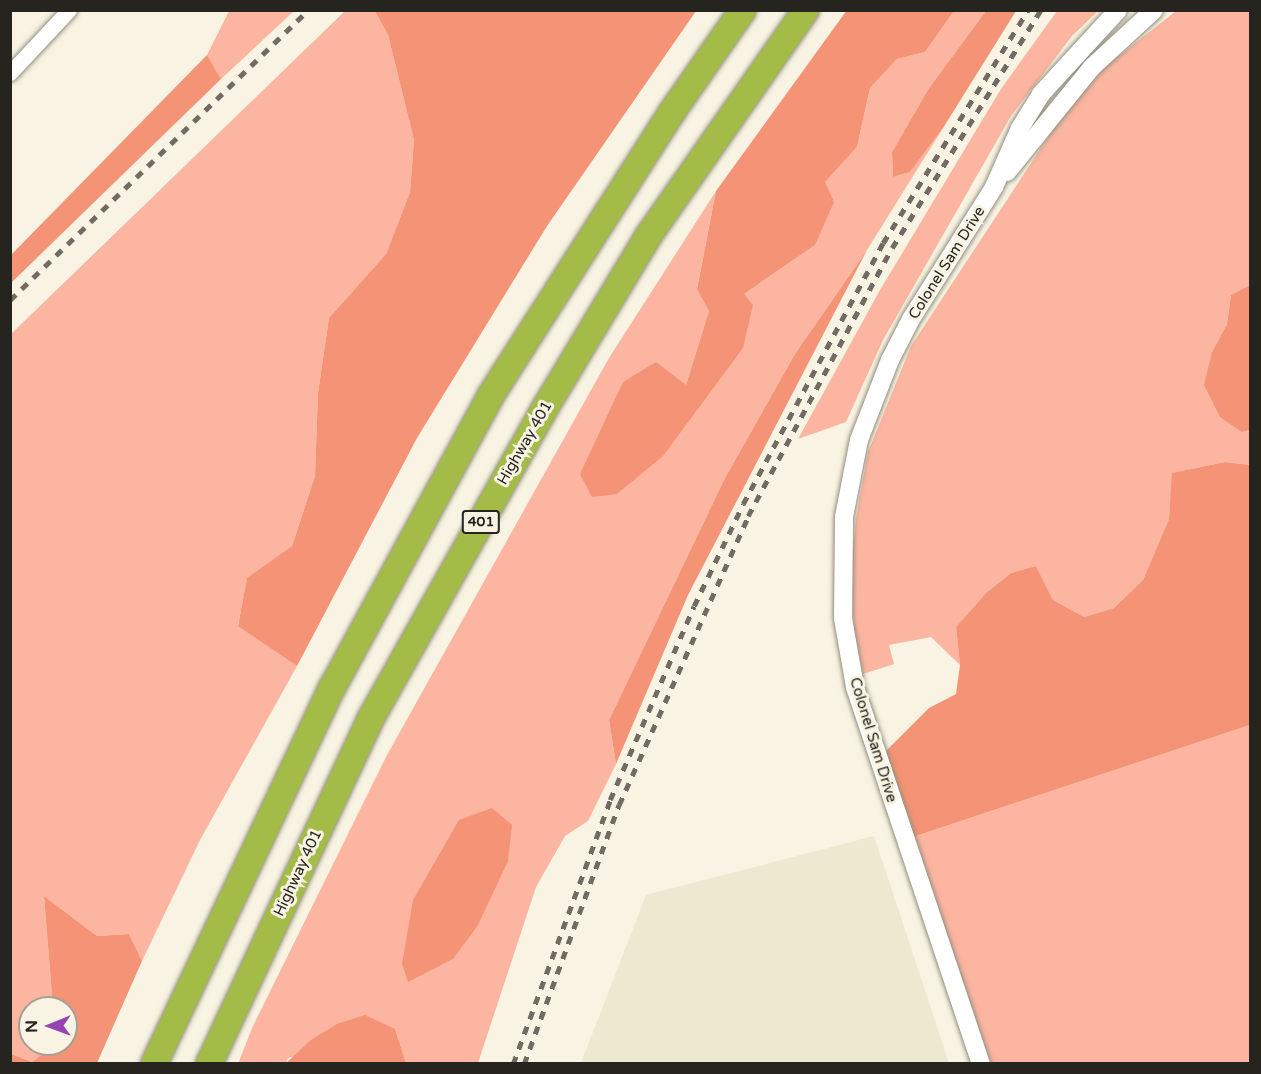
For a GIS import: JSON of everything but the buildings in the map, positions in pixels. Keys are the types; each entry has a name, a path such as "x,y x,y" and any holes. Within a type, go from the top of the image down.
{"highway":[{"path":"154,1064 332,688 491,395 672,112 743,10"},
{"name":"Highway 401","path":"209,1064 370,718 545,408 649,235 806,10"}],"street":[{"path":"10,73 69,10"},
{"name":"Colonel Sam Drive","path":"994,187 1020,128 1041,94 1118,10"},
{"name":"Colonel Sam Drive","path":"981,1064 866,727 848,653 841,570 851,474 872,404 911,319 994,187 1092,67 1154,10"}],"shaded area":[{"path":"847,10 954,11 925,52 897,59 870,88 857,147 825,182 834,202 815,245 744,294 753,305 743,348 663,456 617,494 592,497 580,474 623,382 656,362 686,385 709,311 697,289 716,191"},
{"path":"229,11 294,11 221,79 207,55"},
{"path":"345,11 375,11 388,35 414,140 410,192 386,254 329,318 318,393 315,476 292,546 247,579 238,625 297,666 200,840 142,961 129,934 97,936 44,896 52,996 18,996 18,1056 40,1056 32,1062 10,1054 10,335"},
{"path":"375,11 696,11 547,226 417,438 297,666 238,626 247,578 292,546 315,476 318,393 329,318 386,254 410,192 414,140 388,35"},
{"path":"954,11 986,11 929,88 892,152 893,177 910,172 943,128 867,250 795,354 725,478 609,720 616,764 588,821 565,836 536,887 478,1063 406,1063 395,1029 288,1058 286,1063 238,1064 252,1028 387,755 609,358 716,191 697,288 709,311 686,385 623,382 704,397 743,348 744,294 815,245 825,182 857,147 870,88 897,59 925,52"},
{"path":"986,11 1016,11 943,128 910,172 893,177 892,152 929,88"},
{"path":"1057,11 1098,11 1072,36 1011,116 883,340 846,422 798,439 880,290 1001,89"},
{"path":"1176,11 1250,11 1250,285 1231,295 1227,324 1212,352 1242,432 1250,430 1250,465 1225,462 1173,473 1169,519 1143,580 1114,608 1084,617 1053,600 1036,566 1011,573 986,593 956,627 960,665 931,637 889,645 894,664 863,674 854,630 851,571 856,518 868,452 911,346 1064,113 1105,67"},
{"path":"207,55 221,79 11,283 11,255"},
{"path":"867,250 688,595 616,764 609,720 725,478 795,354"},
{"path":"1250,285 1250,430 1242,432 1220,417 1204,385 1212,352 1227,324 1231,295"},
{"path":"1225,462 1250,465 1250,725 910,838 885,752 929,708 956,694 960,665 956,627 986,593 1011,573 1036,566 1053,600 1084,617 1114,608 1143,580 1169,519 1172,473"},
{"path":"1250,725 1250,1063 984,1063 910,838"},
{"path":"492,808 512,825 508,861 478,925 453,959 408,982 402,964 413,900 459,820"},
{"path":"874,836 949,1063 581,1063 646,895"},
{"path":"44,896 97,936 129,934 142,961 97,1063 11,1063 11,1054 32,1062 40,1056 78,1056 78,996 52,996"},
{"path":"365,1015 395,1029 406,1063 286,1063 311,1040 337,1024"}],"railway":[{"path":"10,300 308,10"},
{"path":"513,1064 610,800 694,606 743,504 883,243 1028,10"},
{"path":"524,1064 619,805 748,516 892,248 1041,10"}]}
